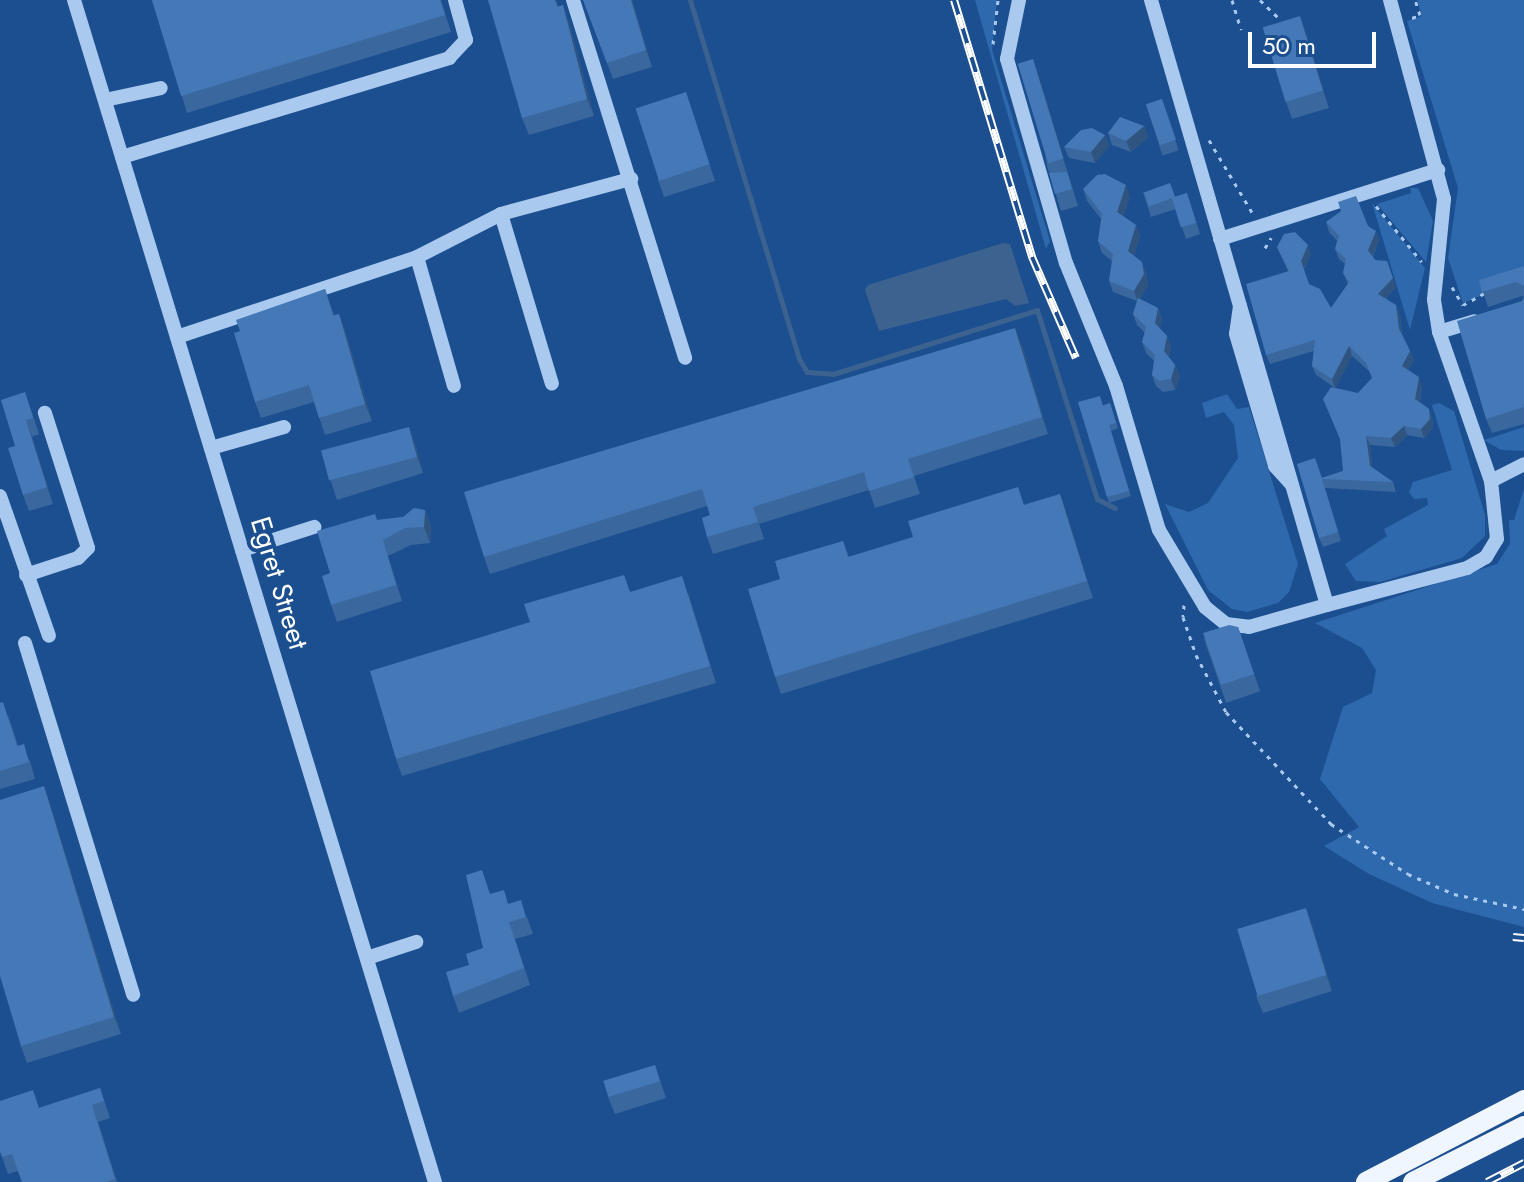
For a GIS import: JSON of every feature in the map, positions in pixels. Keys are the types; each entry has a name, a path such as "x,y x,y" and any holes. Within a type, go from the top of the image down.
{"main road":[{"path":"1366,1182 1524,1100"},
{"path":"1413,1182 1524,1126"}],"street":[{"name":"Egret Street","path":"74,0 435,1182"},
{"path":"122,157 449,58 466,40 455,0"},
{"path":"573,0 685,358"},
{"path":"1019,0 1007,59 1066,263 1116,386 1159,530 1187,585 1226,624 1249,627 1467,568 1486,557 1497,539 1491,481 1439,332 1434,300 1444,199 1390,0"},
{"path":"1151,0 1327,605"},
{"path":"105,100 161,88"},
{"path":"1220,239 1438,170"},
{"path":"177,337 417,257 501,214 631,179"},
{"path":"501,214 552,384"},
{"path":"417,257 454,386"},
{"path":"1439,332 1487,317"},
{"path":"26,575 78,558 88,548 45,413"},
{"path":"211,448 284,427"},
{"path":"1491,481 1524,464"},
{"path":"0,496 49,636"},
{"path":"242,550 314,527"},
{"path":"25,643 133,995"},
{"path":"367,958 416,942"}],"path":[{"path":"1232,0 1241,30"},
{"path":"1260,0 1280,19"},
{"path":"1201,127 1255,217"},
{"path":"1375,204 1425,265"},
{"path":"1187,585 1183,617 1226,712 1331,824 1408,874 1480,902 1524,909"}],"shaded area":[{"path":"975,0 997,0 992,50 1050,241 1046,249"},
{"path":"1417,0 1524,0 1524,278 1463,303 1448,258 1458,188 1407,21 1422,16"},
{"path":"1410,188 1418,188 1433,221 1426,262 1377,204 1411,193"},
{"path":"1372,203 1425,268 1410,330"},
{"path":"1003,243 1010,244 1029,303 1015,306 1006,299 879,331 865,290 868,285"},
{"path":"1227,394 1237,409 1249,407 1298,564 1289,592 1278,603 1247,612 1232,609 1208,590 1165,504 1189,512 1208,503 1238,458 1234,425 1224,412 1206,418 1202,403"},
{"path":"1439,403 1454,411 1485,515 1485,536 1462,558 1380,582 1356,581 1345,564 1387,536 1384,529 1428,505 1427,498 1414,499 1409,492 1413,482 1452,470 1432,405"},
{"path":"1524,427 1524,451 1501,450 1484,440"},
{"path":"1524,489 1524,927 1432,903 1369,874 1324,846 1359,827 1320,779 1343,707 1372,693 1376,670 1362,648 1315,623 1497,564 1510,544 1509,520 1514,520"}],"building":[{"path":"152,0 440,0 445,15 181,96"},
{"path":"488,0 555,0 557,7 563,5 587,99 522,118"},
{"path":"583,0 631,0 646,50 607,63"},
{"path":"1300,16 1323,91 1286,102 1263,27"},
{"path":"1033,59 1063,158 1048,163 1018,64"},
{"path":"686,92 709,164 659,181 636,108"},
{"path":"1162,99 1176,140 1160,145 1146,105"},
{"path":"1120,117 1144,126 1126,141 1108,133"},
{"path":"1092,128 1105,135 1091,152 1064,147 1081,130"},
{"path":"1067,172 1072,189 1055,194 1049,173"},
{"path":"1105,174 1126,185 1117,212 1136,225 1128,251 1142,262 1144,274 1134,291 1109,281 1113,254 1098,241 1102,214 1083,189 1097,175"},
{"path":"1170,183 1175,197 1149,207 1144,193"},
{"path":"1187,193 1196,223 1181,227 1172,198"},
{"path":"1356,196 1368,226 1376,231 1368,250 1375,260 1387,261 1393,278 1378,294 1396,305 1399,329 1410,351 1402,366 1419,377 1415,399 1429,409 1430,419 1421,429 1404,426 1391,438 1366,436 1370,466 1393,482 1322,479 1338,532 1319,538 1297,464 1315,458 1322,478 1343,471 1340,439 1323,399 1331,387 1358,393 1372,378 1366,363 1349,346 1332,379 1312,366 1315,340 1266,355 1246,284 1289,271 1277,247 1284,234 1295,232 1308,245 1301,261 1309,284 1320,289 1331,308 1349,282 1343,273 1346,259 1335,249 1339,236 1326,222 1341,211 1338,202"},
{"path":"1524,266 1524,286 1516,282 1482,292 1479,280"},
{"path":"325,289 333,316 339,314 365,404 319,418 309,385 255,402 234,333 240,331 236,320"},
{"path":"1524,297 1524,407 1486,419 1457,321 1522,301"},
{"path":"1138,298 1158,308 1155,323 1167,336 1164,351 1175,365 1171,379 1159,381 1152,375 1155,355 1142,342 1146,327 1133,314"},
{"path":"1015,328 1042,417 908,459 914,477 869,491 864,472 753,507 758,522 707,537 702,518 710,515 702,489 484,557 464,492"},
{"path":"25,392 33,418 26,420 47,487 23,495 8,448 15,446 1,400"},
{"path":"1100,396 1103,406 1110,403 1116,423 1109,425 1129,491 1107,497 1078,402"},
{"path":"409,427 417,457 329,480 321,451"},
{"path":"1018,487 1024,505 1060,494 1087,581 775,677 748,589 780,579 775,561 843,541 848,557 913,537 908,521"},
{"path":"414,508 425,510 424,527 405,528 383,540 396,585 331,605 322,576 330,573 317,531 375,514 377,520 403,517"},
{"path":"624,575 630,592 682,576 710,666 396,759 370,671 530,622 524,604"},
{"path":"1229,625 1238,627 1254,674 1221,685 1203,633"},
{"path":"3,702 17,746 24,744 29,762 0,771 0,703"},
{"path":"44,786 114,1017 21,1046 0,976 0,800"},
{"path":"482,870 490,894 504,890 508,904 521,900 526,917 509,922 524,968 453,996 446,972 469,965 466,954 483,948 466,875"},
{"path":"1306,908 1326,975 1258,996 1237,929"},
{"path":"655,1065 660,1081 608,1097 603,1081"},
{"path":"100,1088 104,1101 92,1105 115,1179 105,1182 22,1182 12,1154 2,1157 0,1151 0,1101 33,1090 39,1108"}],"waterway":[{"path":"690,0 799,359 807,372 833,374 1037,310 1097,499 1115,508"}],"railway":[{"path":"954,0 1032,257 1076,358"},
{"path":"1513,937 1524,938"},
{"path":"1487,1182 1524,1163"}]}
